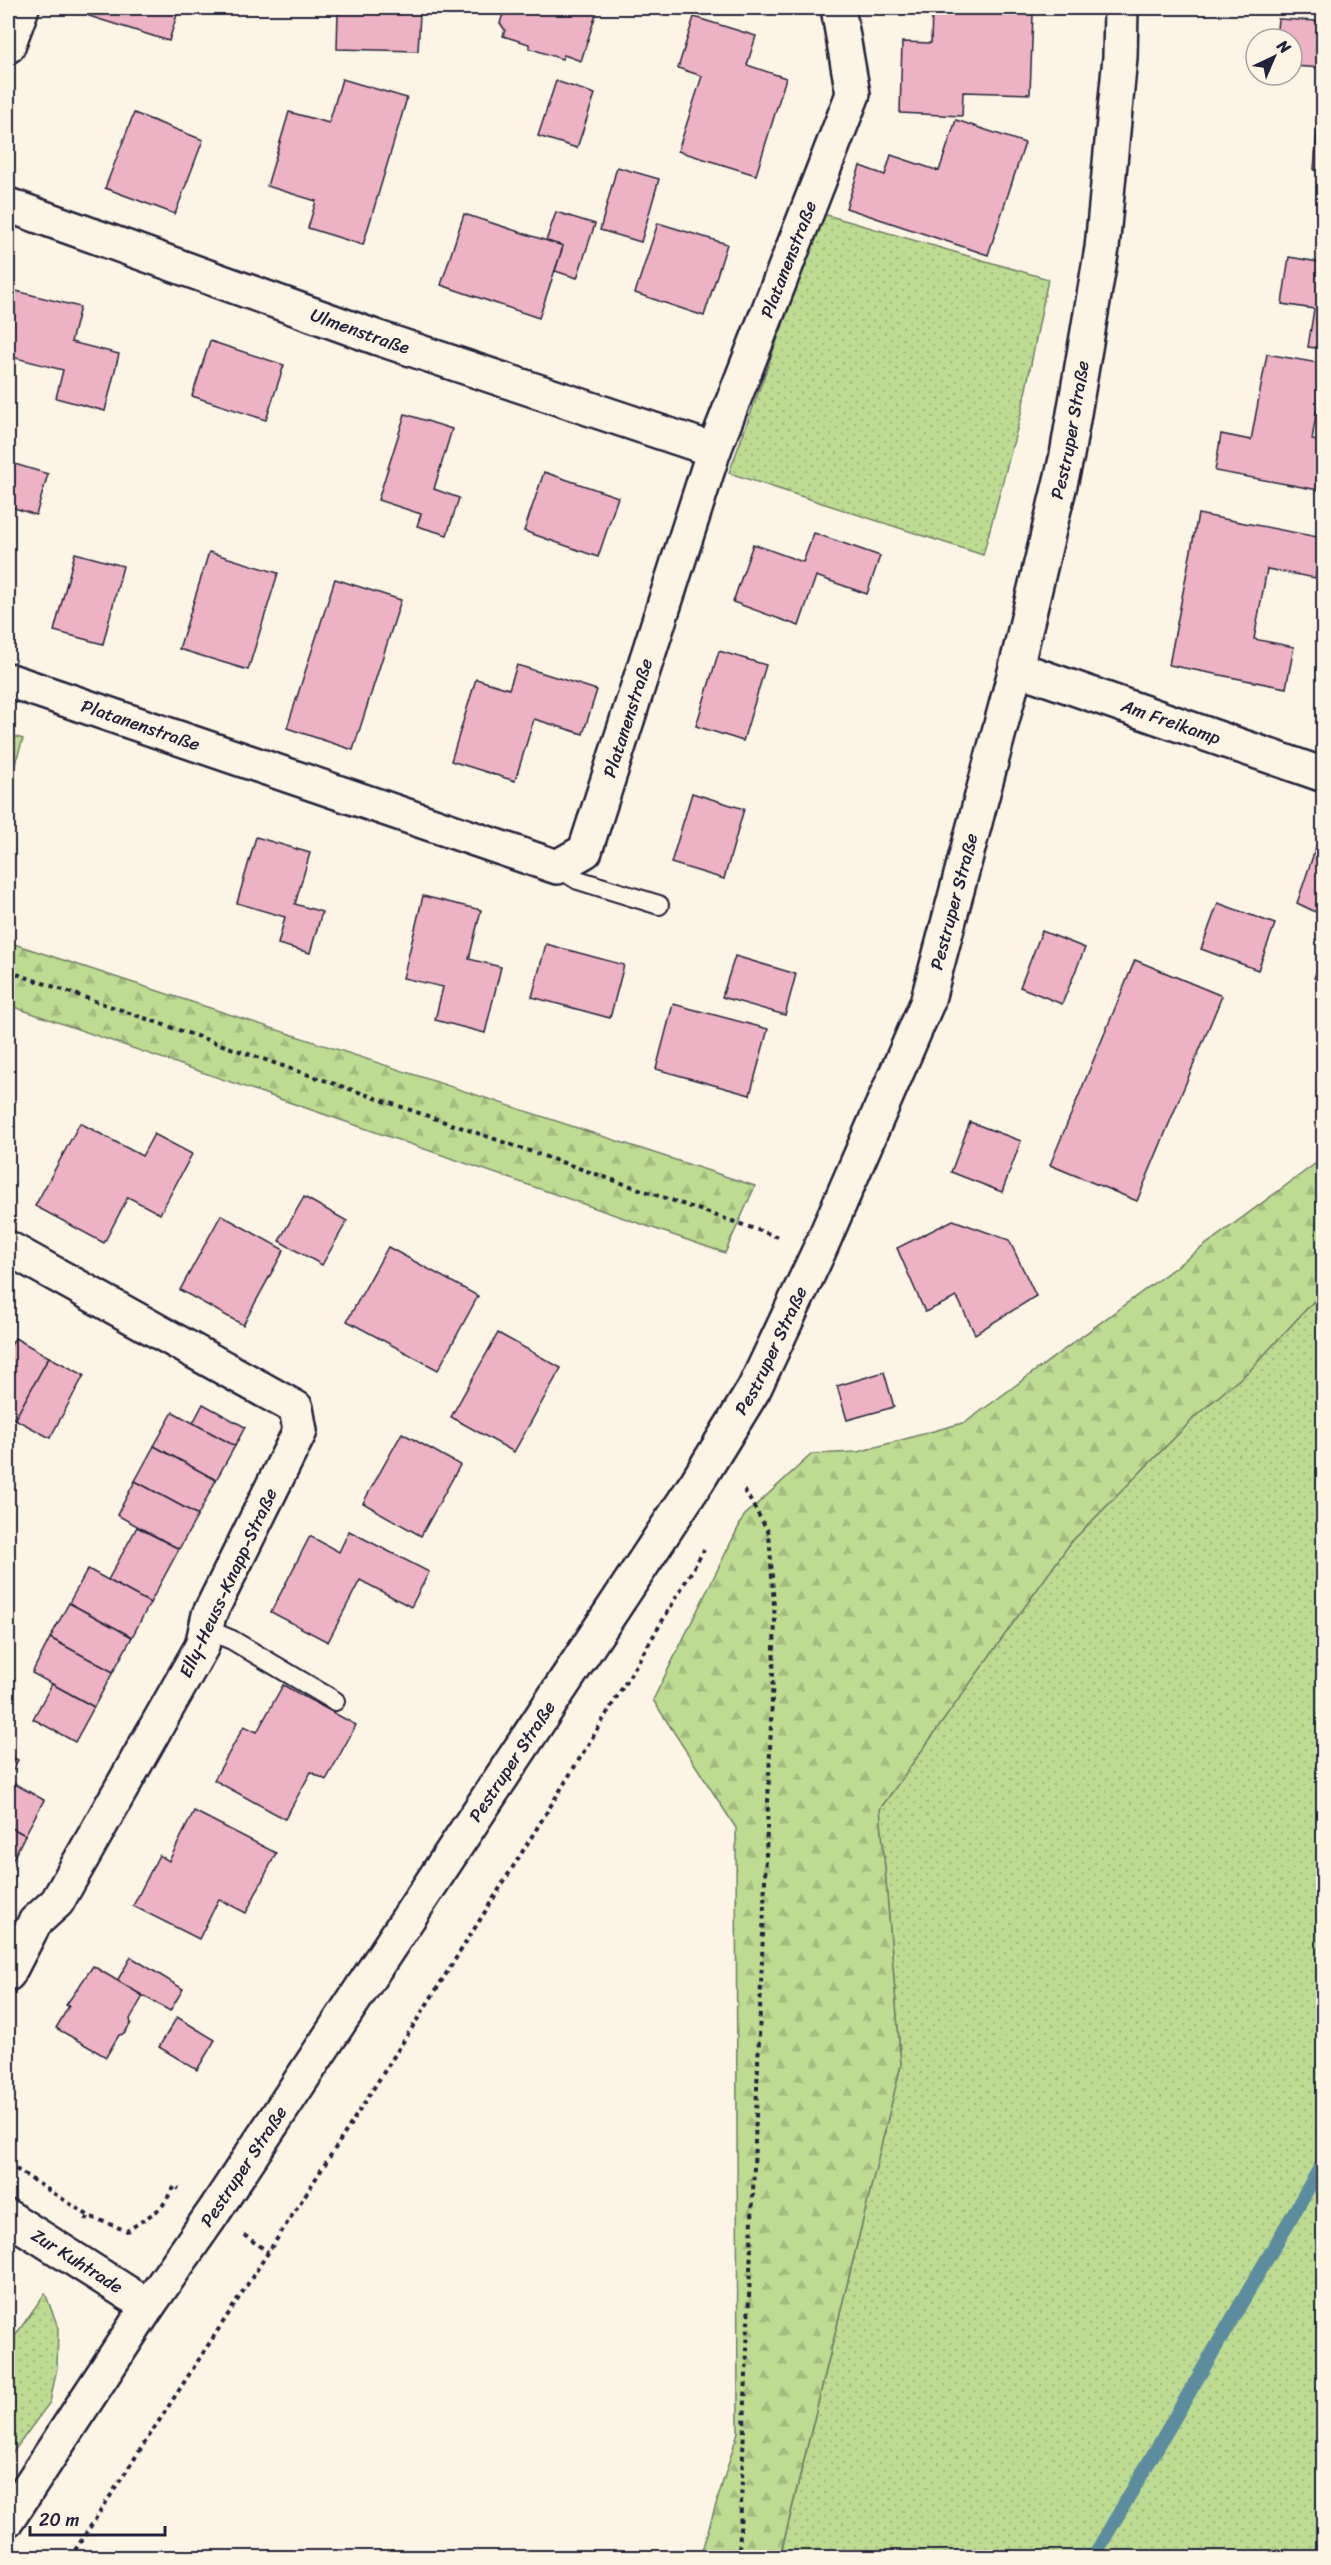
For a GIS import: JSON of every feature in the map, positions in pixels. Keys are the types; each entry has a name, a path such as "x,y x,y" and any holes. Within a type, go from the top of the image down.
{"street":[{"path":"8,46 22,8"},
{"name":"Platanenstraße","path":"8,680 557,867 585,851 714,450 853,94 838,8"},
{"name":"Pestruper Straße","path":"8,2518 697,1482 754,1389 819,1251 927,1003 1016,668 1067,455 1102,248 1120,57 1121,8"},
{"name":"Ulmenstraße","path":"8,205 378,338 714,450"},
{"name":"Am Freikamp","path":"1016,668 1323,775"},
{"name":"Elly-Heuss-Knapp-Straße","path":"8,1248 296,1408 300,1431 209,1615 202,1646 57,1902 35,1922 8,1974"},
{"name":"Zur Kuhtrade","path":"8,2217 148,2306"}],"lane":[{"path":"557,867 578,880 659,905"},
{"path":"206,1629 232,1640 335,1701"}],"path":[{"path":"8,971 819,1251"},
{"path":"736,1496 746,1476"},
{"path":"739,2558 774,1620 769,1533 742,1486"},
{"path":"70,2558 378,2081 600,1728 706,1546"},
{"path":"8,2164 89,2216 127,2231 161,2208 175,2186 213,2213"},
{"path":"66,2254 89,2216"}],"green space":[{"path":"823,214 1048,279 1021,414 983,555 729,473"},
{"path":"8,734 23,739 8,786"},
{"path":"8,942 755,1186 725,1253 8,1005"},
{"path":"1323,1158 1323,1291 1250,1370 1199,1413 1071,1542 880,1809 901,2065 780,2557 700,2557 738,2432 736,1828 653,1700 744,1516 812,1454 858,1452 966,1422"},
{"path":"1323,1291 1323,2557 780,2558 901,2065 880,1809 1071,1542 1199,1413 1250,1370"},
{"path":"45,2293 58,2327 57,2368 50,2402 8,2459 8,2346"}],"building":[{"path":"92,8 179,8 169,41 89,16"},
{"path":"336,8 425,8 420,14 418,51 337,49 338,11"},
{"path":"505,8 598,8 581,61 564,55 562,59 529,48 529,44 503,36 505,30 500,23"},
{"path":"1319,8 1324,8 1324,68 1304,67 1304,27 1277,27 1278,19 1318,21"},
{"path":"932,10 1033,14 1030,94 963,92 962,116 900,113 902,42 931,43"},
{"path":"694,17 756,36 747,65 786,78 756,175 678,151 702,76 678,68"},
{"path":"1322,68 1324,68 1324,170 1314,170"},
{"path":"342,79 407,98 363,245 308,228 316,201 267,186 289,112 329,123"},
{"path":"556,81 595,94 577,148 538,136"},
{"path":"134,113 203,140 175,214 105,188"},
{"path":"956,120 1025,143 988,255 846,208 860,166 885,175 891,155 939,171"},
{"path":"617,167 659,179 641,242 600,230"},
{"path":"556,212 595,224 577,278 555,271 563,246 546,241"},
{"path":"464,214 563,246 539,318 441,285"},
{"path":"658,223 727,244 704,316 635,293"},
{"path":"1289,257 1324,263 1324,349 1308,347 1314,309 1282,304"},
{"path":"8,289 80,307 71,342 119,354 105,411 56,398 63,370 8,356"},
{"path":"210,341 284,365 266,420 192,396"},
{"path":"1267,354 1324,364 1312,440 1324,442 1324,491 1215,471 1221,434 1251,440"},
{"path":"405,414 452,429 434,489 459,498 447,535 417,526 421,514 378,500"},
{"path":"8,462 48,474 36,515 8,506"},
{"path":"544,472 618,497 598,557 524,531"},
{"path":"1198,514 1323,538 1315,578 1267,569 1254,639 1294,647 1286,688 1169,665"},
{"path":"814,533 880,556 867,594 816,576 799,626 733,602 753,544 803,562"},
{"path":"209,552 278,573 248,670 179,649"},
{"path":"75,553 123,566 103,644 54,631"},
{"path":"335,579 401,600 353,750 287,728"},
{"path":"719,651 766,665 743,741 696,726"},
{"path":"517,665 597,690 583,734 534,719 515,781 451,761 476,679 509,689"},
{"path":"692,793 744,809 724,879 671,863"},
{"path":"256,837 310,853 295,904 322,912 310,953 278,944 285,917 237,903"},
{"path":"1316,847 1324,850 1324,916 1297,903"},
{"path":"423,896 481,910 469,959 501,967 485,1033 435,1020 443,987 403,978"},
{"path":"1218,903 1275,924 1258,970 1201,949"},
{"path":"1042,931 1085,948 1062,1004 1020,987"},
{"path":"546,944 624,965 610,1018 532,997"},
{"path":"1324,950 1324,982 1314,978"},
{"path":"735,956 796,974 785,1015 722,997"},
{"path":"1135,960 1222,996 1137,1201 1050,1165"},
{"path":"673,1004 768,1029 750,1095 656,1069"},
{"path":"970,1122 1021,1141 1002,1192 951,1172"},
{"path":"80,1123 142,1156 154,1134 192,1154 160,1214 128,1197 104,1243 35,1206"},
{"path":"304,1197 347,1221 322,1265 279,1241"},
{"path":"221,1215 284,1250 243,1325 180,1290"},
{"path":"953,1220 1009,1240 1036,1296 975,1334 957,1297 925,1312 897,1248"},
{"path":"388,1247 478,1296 438,1370 347,1321"},
{"path":"498,1333 561,1368 514,1452 451,1417"},
{"path":"15,1338 49,1357 15,1419 8,1415 8,1351"},
{"path":"49,1357 84,1375 50,1438 15,1419"},
{"path":"884,1372 894,1407 847,1420 837,1386"},
{"path":"203,1404 245,1427 235,1446 193,1423"},
{"path":"173,1412 235,1446 216,1480 154,1446"},
{"path":"402,1433 460,1465 421,1536 363,1503"},
{"path":"154,1446 216,1480 198,1515 135,1481"},
{"path":"135,1481 198,1515 179,1549 117,1515"},
{"path":"137,1527 179,1549 150,1603 108,1580"},
{"path":"349,1531 429,1572 411,1607 360,1580 328,1642 271,1612 310,1536 339,1552"},
{"path":"88,1569 150,1603 132,1637 69,1603"},
{"path":"69,1603 132,1637 113,1672 50,1638"},
{"path":"50,1638 113,1672 94,1707 32,1673"},
{"path":"52,1684 94,1707 75,1742 33,1719"},
{"path":"283,1685 356,1725 326,1780 311,1772 285,1819 214,1780 244,1726 257,1732"},
{"path":"8,1755 18,1760 8,1780"},
{"path":"8,1780 44,1800 25,1835 8,1826"},
{"path":"194,1811 276,1853 246,1913 219,1899 199,1939 133,1906 159,1855 169,1861"},
{"path":"8,1826 25,1835 8,1869"},
{"path":"131,1957 183,1989 170,2011 117,1981"},
{"path":"93,1966 143,1996 130,2019 131,2023 124,2034 119,2035 106,2057 56,2028 69,2006 66,2005"},
{"path":"177,2017 215,2040 197,2070 159,2047"}],"waterway":[{"path":"1093,2558 1324,2161"}]}
